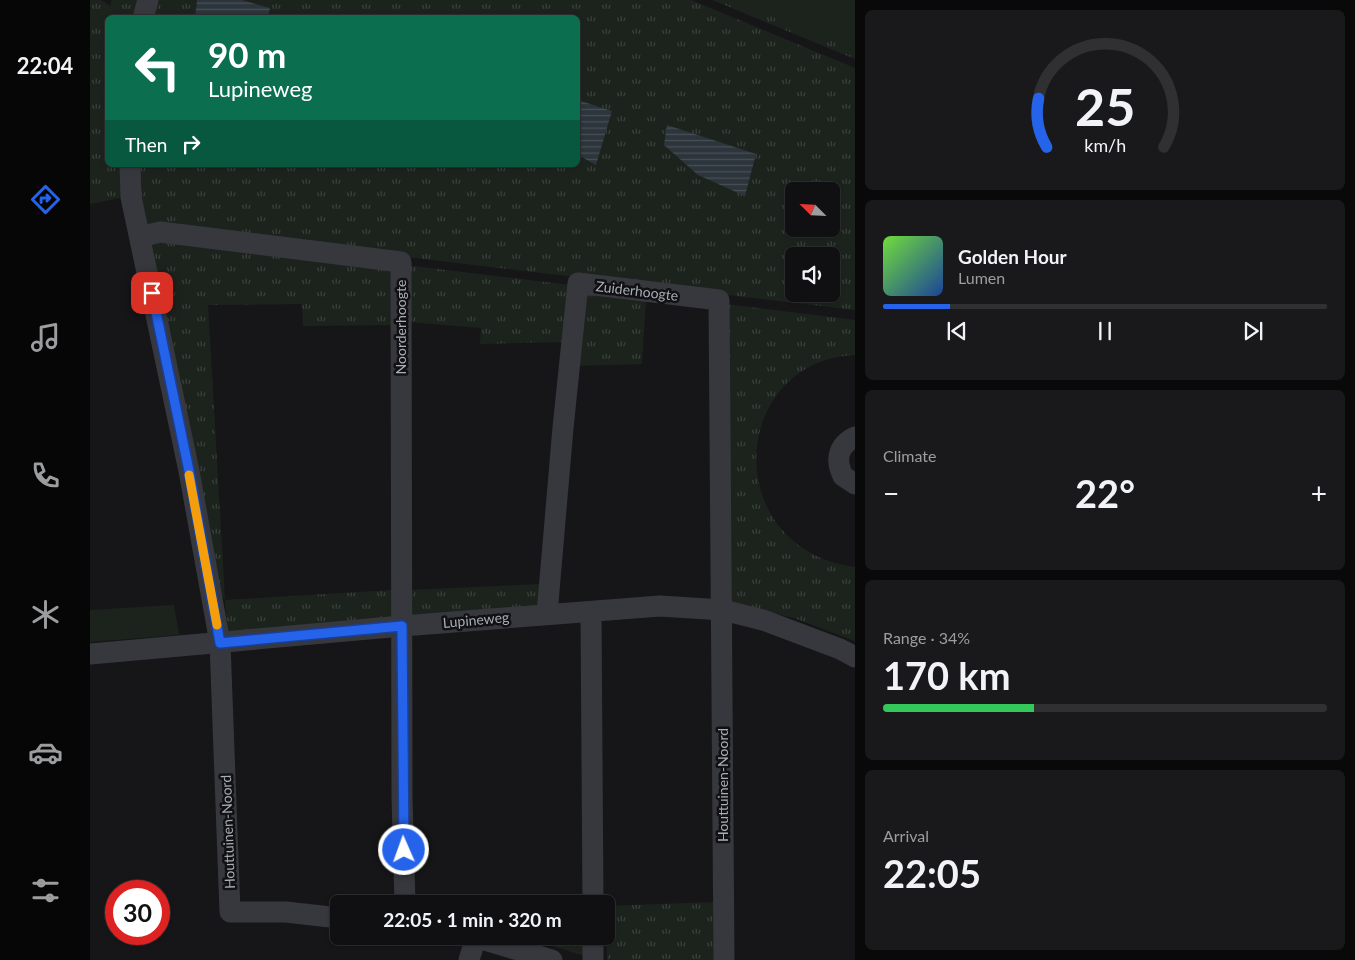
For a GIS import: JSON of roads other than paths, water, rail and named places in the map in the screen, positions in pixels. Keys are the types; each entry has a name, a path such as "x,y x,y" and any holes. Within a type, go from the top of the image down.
{"street":[{"path":"144,15 148,0"},
{"path":"130,167 131,197 189,471 220,643"},
{"name":"Noorderhoogte","path":"140,237 160,232 401,262 402,626"},
{"name":"Zuiderhoogte","path":"547,614 562,428 578,283 719,300 723,610"},
{"path":"855,438 843,445 838,458 843,476 855,484"},
{"name":"Lupineweg","path":"90,654 402,626 660,606 723,610 763,620 840,648 855,657"},
{"name":"Houttuinen-Noord","path":"723,610 724,960"},
{"path":"591,612 593,895"},
{"path":"402,626 405,895"},
{"name":"Houttuinen-Noord","path":"220,643 230,912 286,912 330,917"},
{"path":"469,960 472,945"},
{"path":"500,945 552,960"},
{"path":"593,945 593,960"}]}
